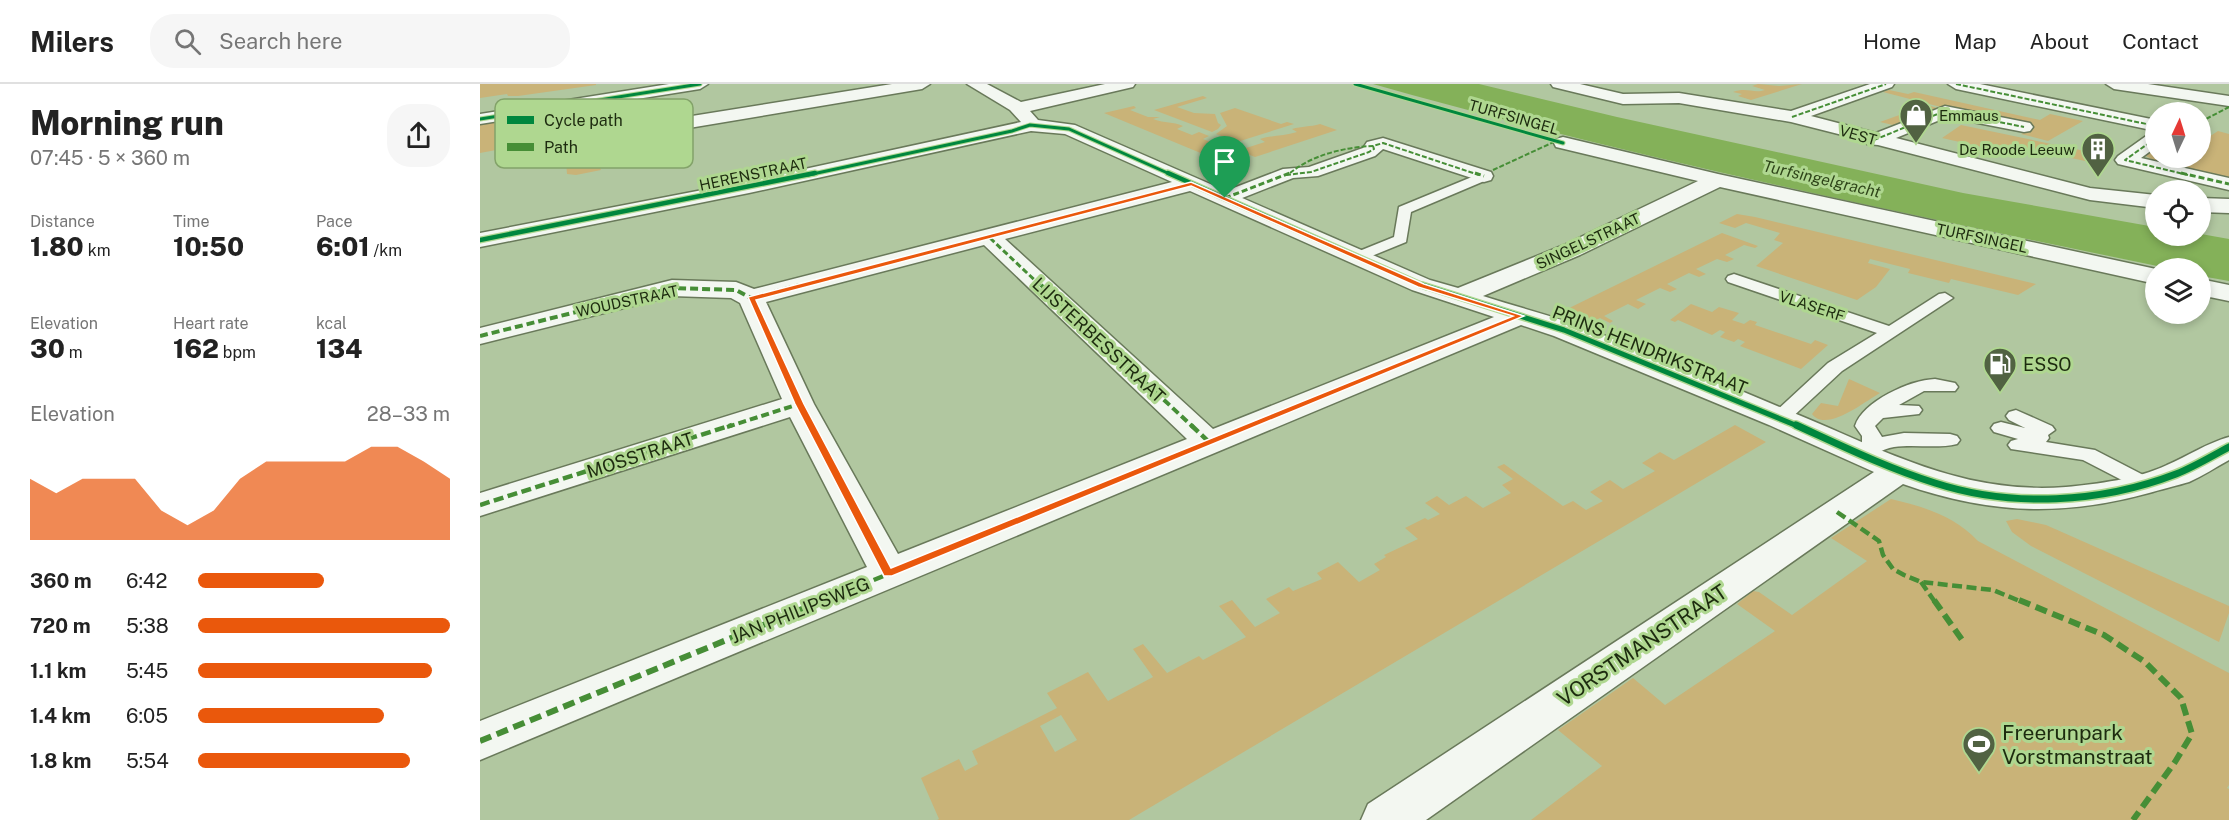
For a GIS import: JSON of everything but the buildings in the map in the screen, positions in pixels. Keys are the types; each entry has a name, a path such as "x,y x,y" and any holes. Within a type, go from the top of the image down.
{"street":[{"path":"606,99 700,84"},
{"path":"693,122 922,84"},
{"name":"PRINS HENDRIKSTRAAT","path":"975,84 1024,116 1069,129 1421,285 1564,330 1975,494 2021,499 2064,498 2107,493 2177,474 2229,447"},
{"name":"HERENSTRAAT","path":"480,240 760,185 1012,131 1024,116 1127,84"},
{"name":"VEST","path":"1558,84 1623,99 1672,97 1692,99 1792,117 1874,140 2051,183 2085,194 2145,201"},
{"path":"1792,117 1886,84"},
{"path":"1956,84 2145,124"},
{"path":"2114,84 2229,101"},
{"path":"2192,84 2229,89"},
{"path":"1692,99 1726,89"},
{"path":"2211,116 2229,107"},
{"path":"1874,140 1945,111 2024,127"},
{"path":"480,119 495,117"},
{"name":"TURFSINGEL","path":"1563,143 1718,180 2145,275"},
{"path":"1225,198 1290,173 1311,172 1369,152 1378,144 1484,176"},
{"path":"2145,146 2125,160 2145,165"},
{"path":"2160,168 2229,184"},
{"name":"SINGELSTRAAT","path":"1457,298 1572,250 1718,180"},
{"path":"888,573 799,404 751,298 990,238 1191,184"},
{"path":"2211,205 2229,206"},
{"name":"LIJSTERBESSTRAAT","path":"990,238 1209,442"},
{"name":"WOUDSTRAAT","path":"480,336 672,288 736,290 751,298"},
{"path":"2211,289 2229,293"},
{"name":"JAN PHILIPSWEG","path":"480,741 1520,316"},
{"name":"MOSSTRAAT","path":"480,505 799,404"},
{"name":"VORSTMANSTRAAT","path":"1386,820 1877,456"}],"lane":[{"path":"1357,257 1401,239 1404,210 1484,176"},
{"name":"VLASERF","path":"1734,279 1891,332"},
{"path":"1780,418 1835,366 1945,298"},
{"path":"1877,456 1872,436 1864,426 1867,420 1921,384 1932,383 1948,387"},
{"path":"1878,412 1912,410"},
{"path":"2008,422 2088,453 2143,484"},
{"path":"1877,456 1893,440 1950,441"},
{"path":"2018,445 2088,453"}],"shaded area":[{"path":"480,84 596,85 518,96 507,94 480,98"},
{"path":"1758,84 1779,86 1802,84 1751,100 1738,96 1742,94 1733,92 1765,90 1752,86"},
{"path":"1889,90 1908,94 1914,92 2040,120 2050,114 2083,121 2048,141 2021,134 2029,130 1883,92"},
{"path":"1203,96 1207,98 1177,107 1194,113 1215,114 1221,125 1212,132 1154,110"},
{"path":"1927,105 1938,108 1893,125 1880,122"},
{"path":"1134,106 1136,108 1130,110 1148,117 1160,117 1153,119 1158,121 1183,126 1177,129 1192,135 1199,132 1209,136 1203,139 1218,145 1226,143 1230,145 1203,154 1104,113"},
{"path":"1235,108 1281,124 1287,122 1294,124 1237,142 1216,134 1227,126 1220,113"},
{"path":"495,122 495,150 480,153 480,125"},
{"path":"1320,124 1337,130 1255,157 1232,148 1239,145 1246,148 1265,142 1260,139 1297,132 1292,129"},
{"path":"1961,125 2104,155 2094,163 2026,148 2017,155 1942,138"},
{"path":"2218,131 2229,134 2229,177 2189,168 2211,168 2211,136"},
{"path":"566,168 600,168 601,170 576,175 567,174"},
{"path":"1737,214 2036,284 2018,295 1951,279 1949,283 1908,273 1910,269 1870,259 1868,263 1890,269 1876,287 1857,300 1756,266 1783,243 1774,240 1780,233 1746,223 1735,228 1719,223"},
{"path":"1722,233 1758,246 1755,248 1744,245 1725,255 1734,259 1727,262 1717,259 1696,269 1706,274 1699,277 1689,273 1667,284 1677,289 1670,292 1660,288 1636,300 1646,304 1638,309 1628,304 1604,316 1613,321 1610,323 1600,318 1586,325 1557,314"},
{"path":"1691,304 1712,312 1719,307 1739,313 1732,320 1744,324 1750,320 1757,322 1755,325 1811,344 1815,340 1828,345 1801,369 1740,346 1745,342 1738,339 1734,342 1720,337 1725,332 1720,330 1712,335 1678,320 1675,322 1670,320"},
{"path":"1849,379 1880,393 1855,409 1835,418 1818,419 1812,414 1821,403 1838,406"},
{"path":"1735,425 1766,442 1129,820 937,820 939,819 921,778 959,759 965,771 978,764 972,751 1057,708 1047,693 1088,672 1108,701 1153,677 1133,649 1143,644 1167,673 1199,656 1203,660 1246,637 1219,606 1232,600 1255,627 1280,613 1266,599 1289,587 1293,591 1322,579 1317,573 1338,562 1359,582 1380,570 1374,564 1386,557 1384,555 1418,539 1405,528 1425,518 1428,520 1440,514 1425,503 1437,496 1449,505 1466,496 1483,508 1511,493 1502,485 1513,479 1497,467 1504,464 1563,506 1573,501 1586,510 1603,501 1590,492 1610,480 1623,489 1655,471 1642,463 1660,452 1674,460","holes":["1061,715 1077,740 1055,752 1040,726"]},
{"path":"1891,499 1916,505 1949,519 1978,541 2229,673 2229,785 2227,788 2229,789 2229,820 1531,820 1602,766 1558,730 1633,678 1665,705 1775,631 1737,604 1753,591 1759,592 1792,615 1867,561 1831,538"},
{"path":"2017,519 2046,525 2229,606 2229,613 2219,642 2031,546 2012,532 2006,521"}],"water":[{"name":"Turfsingelgracht","path":"1373,84 1479,84 1617,117 1963,193 2145,225 2145,246 2211,246 2211,236 2229,239 2229,281 2211,278 2211,258 2145,258 2145,263 1768,183 1471,111"}],"marked path":[{"path":"1792,117 1886,84"},
{"path":"1956,84 2145,124"},
{"path":"2211,116 2229,107"},
{"path":"1874,140 1945,111 2024,127"},
{"path":"1493,170 1556,141"},
{"path":"1225,198 1290,173 1311,172 1369,152 1374,149 1373,146 1383,143 1484,176"},
{"path":"1290,173 1305,163 1329,154 1373,146"},
{"path":"2145,146 2125,160 2145,165"},
{"path":"2160,168 2229,184"},
{"path":"480,336 672,288 736,290 751,298 1191,184"},
{"path":"990,238 1209,442"},
{"path":"751,298 799,404 889,573"},
{"path":"480,741 1519,316"},
{"path":"480,505 799,404"},
{"path":"1837,512 1879,541 1883,555 1893,569 1904,575 1921,582 1993,590 2104,635 2145,662 2181,698 2192,734 2175,762 2133,820"},
{"path":"1921,582 1965,644"}],"cycle path":[{"path":"606,99 700,84"},
{"path":"1355,84 1563,143"},
{"path":"480,119 495,117"},
{"path":"480,240 749,187 1012,131 1030,125 1069,129 1421,285 1564,330 1780,418 1899,471 1937,484 1975,493 2021,499 2064,498 2107,493 2177,474 2229,447"}],"place":[{"name":"Emmaus","path":"1916,144"},
{"name":"De Roode Leeuw","path":"2098,178"},
{"name":"ESSO","path":"2000,393"},
{"name":"Freerunpark Vorstmanstraat","path":"1979,773"}],"route":[{"path":"1191,184 1225,198 1421,285 1520,316 888,573 799,404 751,298 990,238 1191,184"}]}
